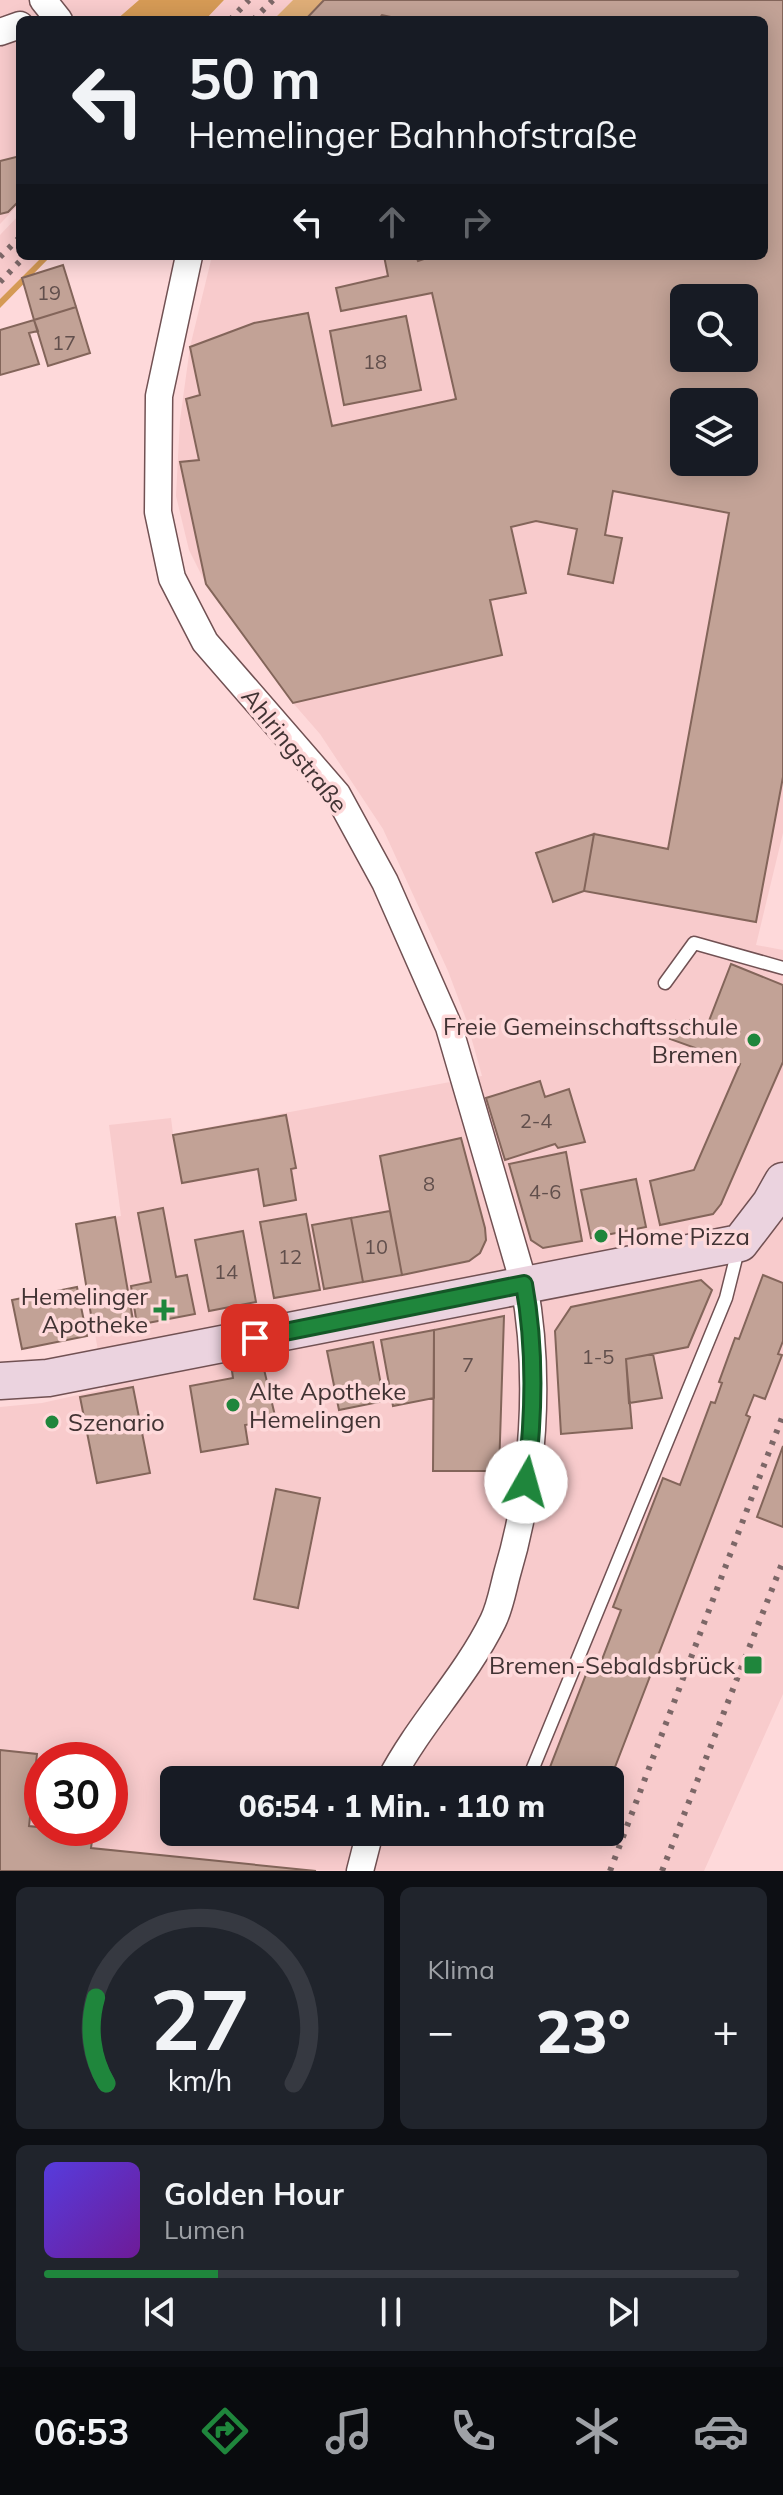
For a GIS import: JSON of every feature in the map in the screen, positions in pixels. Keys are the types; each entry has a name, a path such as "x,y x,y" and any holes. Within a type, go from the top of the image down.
{"street":[{"name":"Ahlringstraße","path":"188,260 159,396 158,512 172,578 205,642 337,794 385,882 449,1027 524,1284 530,1318 533,1431 520,1531 494,1618 467,1668 397,1766"},
{"path":"0,1381 48,1378 740,1243 770,1204 783,1181"},
{"path":"360,1871 366,1846"}],"lane":[{"path":"665,983 694,943 783,968"},
{"path":"534,1766 726,1298 740,1243"}],"shaded area":[{"path":"0,0 139,0 121,16 16,16 16,207 0,224"},
{"path":"139,0 224,0 209,16 121,16"},
{"path":"224,0 293,0 277,16 209,16"},
{"path":"293,0 324,0 309,16 277,16"},
{"path":"324,0 783,0 783,833 756,945 783,950 783,1694 704,1871 0,1871 0,1407 42,1403 105,1389 75,1224 121,1216 109,1125 171,1118 173,1134 482,1076 448,971 383,829 320,734 293,703 206,584 189,550 176,496 180,420 190,347 211,260 768,260 768,16 309,16"},
{"path":"16,218 16,260 39,260 0,299 0,235"},
{"path":"39,260 47,260 0,308 0,299"}],"building":[{"path":"324,0 783,0 783,777 756,922 584,891 594,834 668,849 729,513 613,491 605,535 622,538 613,583 568,574 577,529 536,521 511,527 526,593 490,600 502,655 293,703 206,584 180,462 199,460 186,399 200,395 190,347 254,323 308,313 332,426 456,399 432,293 341,311 336,288 388,276 385,260 768,260 768,16 309,16"},
{"path":"16,157 16,204 8,212 0,214 0,161"},
{"path":"63,265 76,307 34,320 22,278"},
{"path":"76,307 90,353 48,366 34,320"},
{"path":"406,316 421,390 344,405 330,331"},
{"path":"34,320 38,331 29,333 39,364 0,375 0,330"},
{"path":"594,834 584,891 553,902 536,853"},
{"path":"731,964 783,985 783,1062 721,1204 713,1214 660,1225 650,1181 694,1170 740,1064 670,1039 676,1021 687,1027 690,1020 707,1026"},
{"path":"540,1081 545,1097 569,1089 585,1142 558,1148 555,1144 505,1160 486,1098"},
{"path":"286,1115 296,1168 291,1169 296,1200 264,1206 258,1169 182,1183 173,1135"},
{"path":"461,1138 486,1240 480,1253 469,1261 402,1275 380,1156"},
{"path":"566,1152 582,1241 543,1248 531,1240 509,1164"},
{"path":"636,1179 646,1227 591,1238 581,1190"},
{"path":"163,1208 176,1277 187,1275 195,1314 137,1325 131,1286 151,1282 138,1213"},
{"path":"390,1211 402,1275 363,1282 351,1218"},
{"path":"306,1214 320,1290 274,1298 260,1222"},
{"path":"115,1217 134,1326 94,1333 76,1224"},
{"path":"351,1218 363,1282 324,1289 312,1225"},
{"path":"243,1231 256,1302 209,1311 195,1240"},
{"path":"763,1275 783,1283 783,1341 778,1354 782,1355 765,1399 754,1395 746,1415 750,1417 615,1766 550,1766 587,1672 601,1662 621,1610 613,1607 663,1478 680,1485 711,1402 715,1403 735,1338 739,1339"},
{"path":"701,1280 712,1290 688,1347 626,1359 632,1428 561,1434 555,1331 571,1307"},
{"path":"77,1287 87,1336 22,1349 12,1300"},
{"path":"504,1316 499,1471 433,1471 434,1330"},
{"path":"434,1330 434,1398 393,1406 381,1340"},
{"path":"373,1342 384,1401 339,1410 327,1351"},
{"path":"653,1354 662,1398 629,1403 626,1359"},
{"name":"Alte Apotheke Hemelingen","path":"263,1365 276,1420 245,1425 248,1444 201,1452 190,1386 233,1378 232,1371"},
{"path":"133,1387 150,1473 97,1483 80,1397"},
{"path":"783,1446 783,1527 757,1517"},
{"path":"276,1489 320,1498 298,1608 254,1599"},
{"path":"0,1750 24,1753 24,1846 91,1846 316,1871 0,1871"}],"railway":[{"path":"234,16 249,0"},
{"path":"257,16 273,0"},
{"path":"0,257 16,241"},
{"path":"0,282 21,260"},
{"path":"610,1871 783,1415"},
{"path":"662,1871 783,1561"}],"place":[{"name":"Freie Gemeinschaftsschule Bremen","path":"754,1040"},
{"name":"Home Pizza","path":"601,1236"},
{"name":"Hemelinger Apotheke","path":"164,1310"},
{"name":"Alte Apotheke Hemelingen","path":"233,1405"},
{"name":"Szenario","path":"52,1422"},
{"name":"Bremen-Sebaldsbrück","path":"753,1665"}],"route":[{"path":"255,1338 524,1284 530,1318 533,1431 526,1482"}]}
